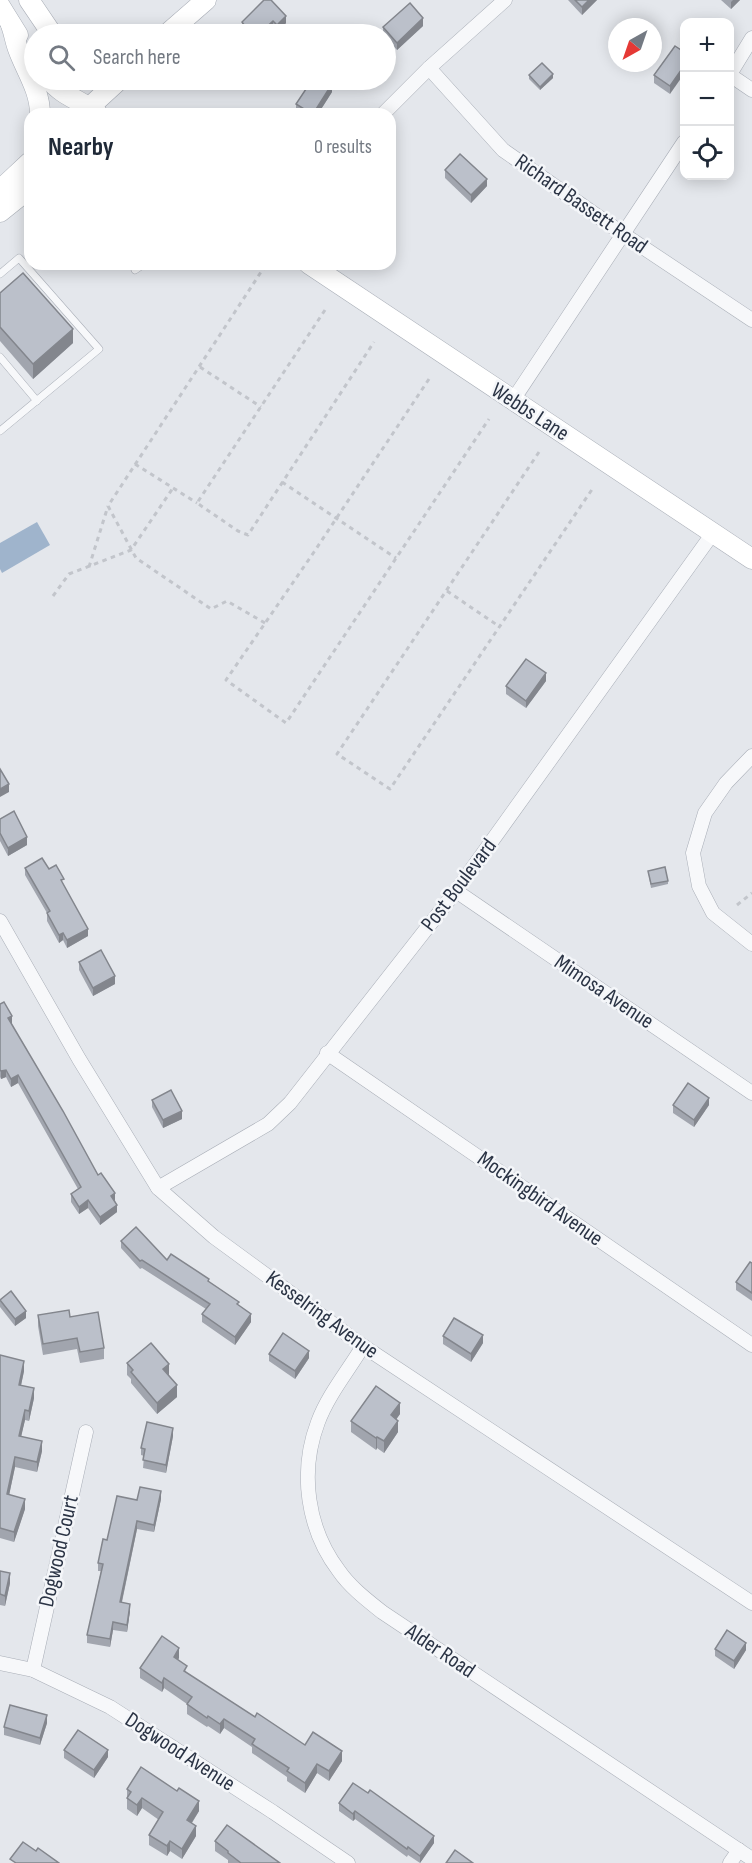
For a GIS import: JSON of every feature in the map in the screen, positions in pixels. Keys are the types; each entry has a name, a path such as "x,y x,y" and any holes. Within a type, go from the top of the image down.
{"street":[{"path":"26,0 37,24"},
{"path":"26,0 44,24"},
{"path":"178,24 206,0"},
{"path":"389,108 429,68 505,0"},
{"path":"0,6 24,44"},
{"path":"11,25 24,63"},
{"path":"730,72 752,38"},
{"name":"Richard Bassett Road","path":"429,68 503,150 752,320"},
{"path":"734,77 752,90"},
{"path":"36,90 40,108"},
{"path":"58,90 84,108"},
{"path":"85,90 89,108"},
{"path":"94,108 110,90"},
{"path":"513,400 680,148"},
{"path":"0,190 24,176"},
{"path":"0,212 24,178"},
{"name":"Webbs Lane","path":"318,270 752,559"},
{"name":"Post Boulevard","path":"158,1188 268,1124 290,1103 456,891 713,533"},
{"path":"752,756 726,783 705,813 693,853 699,886 713,913 752,945"},
{"name":"Mimosa Avenue","path":"456,891 752,1093"},
{"name":"Kesselring Avenue","path":"0,921 79,1059 158,1188 214,1238 363,1346 752,1604"},
{"name":"Mockingbird Avenue","path":"327,1053 752,1346"},
{"name":"Alder Road","path":"363,1346 318,1421 308,1467 308,1489 318,1534 328,1556 340,1574 382,1612 752,1859"},
{"name":"Dogwood Court","path":"33,1670 86,1432"},
{"name":"Dogwood Avenue","path":"0,1663 33,1670 110,1707 348,1863"},
{"path":"730,1863 739,1850"}],"lane":[{"path":"0,274 19,258 24,264"},
{"path":"0,431 99,349 30,270"},
{"path":"0,357 38,401"}],"path":[{"path":"89,567 108,506 264,270"},
{"path":"197,503 325,310"},
{"path":"135,463 238,531 248,535 374,342"},
{"path":"200,367 261,407"},
{"path":"429,379 226,680 286,723 489,419"},
{"path":"539,452 337,754 390,789 593,488"},
{"path":"282,482 396,558"},
{"path":"53,596 69,574 131,550 173,488"},
{"path":"108,506 136,558 211,609 227,602 265,623"},
{"path":"447,591 500,627"},
{"path":"737,905 752,893"}],"water":[{"path":"37,522 50,545 2,573 0,543"}],"building":[{"path":"264,0 271,0 286,16 278,24 273,21 270,24 244,24 242,22"},
{"path":"575,0 589,0 582,7"},
{"path":"410,3 423,18 397,43 396,24 386,24"},
{"path":"675,46 680,49 680,72 670,86 654,75 656,72 662,72 662,64"},
{"path":"542,63 553,74 540,87 529,75"},
{"path":"305,90 328,90 317,108 302,108 296,104"},
{"path":"460,154 487,179 471,195 445,170"},
{"path":"23,273 73,329 33,364 0,327 0,293"},
{"path":"526,659 546,673 526,701 506,686"},
{"path":"0,769 9,784 0,789"},
{"path":"14,811 27,837 8,848 0,833 0,819"},
{"path":"42,858 49,869 56,865 64,879 61,880 88,929 67,940 63,933 59,935 47,913 50,911 25,868"},
{"path":"665,867 668,881 651,884 648,871"},
{"path":"101,950 115,976 93,988 79,962"},
{"path":"4,1002 12,1016 8,1018 98,1175 101,1173 115,1193 111,1196 117,1205 100,1217 88,1200 79,1207 71,1194 81,1187 18,1075 11,1079 6,1070 0,1070 0,1004"},
{"path":"688,1083 709,1098 694,1120 673,1105"},
{"path":"171,1090 182,1111 163,1120 152,1100"},
{"path":"136,1227 167,1260 171,1254 209,1279 208,1281 239,1302 237,1304 251,1314 235,1337 202,1314 210,1304 142,1260 140,1261 121,1241"},
{"path":"750,1262 752,1263 752,1293 736,1282"},
{"path":"11,1291 26,1311 15,1319 0,1300"},
{"path":"69,1310 70,1317 98,1312 104,1348 80,1352 77,1338 43,1344 38,1315"},
{"path":"454,1318 483,1335 471,1354 443,1336"},
{"path":"283,1333 309,1351 295,1371 269,1354"},
{"path":"151,1343 169,1364 163,1369 177,1385 157,1403 131,1372 133,1370 127,1363"},
{"path":"0,1355 24,1361 19,1385 34,1388 29,1411 25,1410 19,1436 42,1441 37,1462 15,1457 7,1494 25,1499 14,1532 0,1528"},
{"path":"376,1386 400,1403 391,1415 398,1421 384,1441 351,1421"},
{"path":"147,1422 173,1428 166,1465 143,1460 145,1449 141,1448"},
{"path":"140,1487 161,1491 154,1525 137,1521 120,1602 130,1604 127,1625 113,1622 110,1639 87,1635 103,1564 98,1563 103,1539 107,1540 117,1496 137,1500"},
{"path":"0,1571 10,1573 5,1596 0,1594"},
{"path":"727,1630 746,1643 734,1661 715,1649"},
{"path":"162,1636 179,1648 174,1657 187,1666 184,1671 255,1717 257,1713 305,1745 313,1732 342,1751 329,1771 317,1764 305,1783 287,1771 289,1768 252,1744 255,1739 224,1719 220,1724 208,1716 207,1718 187,1704 192,1697 164,1678 162,1683 140,1668"},
{"path":"10,1705 47,1715 40,1738 4,1727"},
{"path":"78,1730 108,1750 94,1770 64,1750"},
{"path":"141,1767 177,1791 179,1788 199,1801 187,1820 196,1826 182,1849 170,1841 167,1846 149,1835 163,1812 142,1798 137,1805 127,1798 131,1792 127,1789"},
{"path":"353,1783 368,1793 370,1790 434,1836 420,1856 355,1811 353,1814 339,1803"},
{"path":"227,1825 280,1863 241,1863 215,1841"},
{"path":"23,1842 36,1851 38,1848 59,1863 16,1863 10,1859"},
{"path":"455,1850 473,1863 446,1863"}]}
